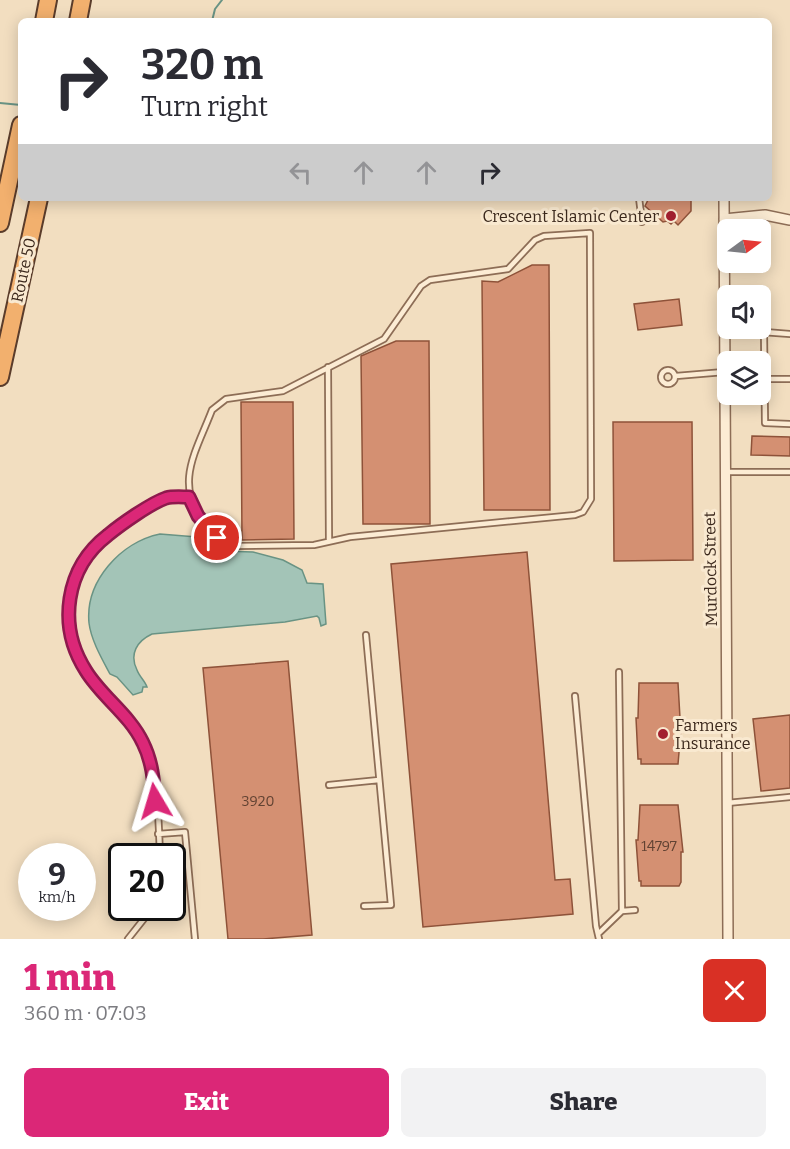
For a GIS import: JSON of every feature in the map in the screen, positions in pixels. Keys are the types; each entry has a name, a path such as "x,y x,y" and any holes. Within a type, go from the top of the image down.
{"highway":[{"path":"45,18 48,0"},
{"path":"79,18 82,0"},
{"name":"Route 50","path":"0,223 18,140"},
{"name":"Route 50","path":"0,377 38,201"}],"street":[{"name":"Murdock Street","path":"724,201 724,219"},
{"path":"724,219 765,215 790,220"},
{"name":"Murdock Street","path":"724,405 728,939"}],"lane":[{"path":"639,201 642,222"},
{"path":"590,233 591,499 589,506 583,512 575,515 350,537 314,544 227,544 207,527 189,497 189,471 214,407 226,399 283,391 328,368 384,339 421,286 430,280 508,269 535,240 544,236 590,233"},
{"path":"771,333 790,334"},
{"path":"328,368 328,542"},
{"path":"676,376 717,373"},
{"path":"771,379 790,379"},
{"path":"765,405 765,423 790,424"},
{"path":"724,472 790,472"},
{"path":"159,843 150,759 132,725 87,672 79,659 71,638 68,604 79,568 101,540 118,526 166,498 189,497"},
{"path":"364,906 390,905 366,635"},
{"path":"619,672 622,911"},
{"path":"574,696 599,936"},
{"path":"329,785 379,780"},
{"path":"727,803 790,797"},
{"path":"158,834 185,832 195,939"},
{"path":"599,936 622,911 635,910"},
{"path":"128,939 142,921"}],"shaded area":[{"path":"160,534 197,537 211,542 222,551 253,552 283,560 302,570 307,583 323,584 326,624 321,626 317,616 285,622 152,634 142,640 134,653 138,672 147,687 143,687 142,692 133,695 117,677 110,674 100,656 90,629 89,607 99,578 108,566 132,545"}],"building":[{"name":"Crescent Islamic Center","path":"648,201 691,201 691,211 678,225 674,221 671,224 667,221 663,222 645,206"},
{"path":"532,265 549,265 550,510 484,510 482,281 498,282"},
{"path":"679,299 682,325 638,330 634,304"},
{"path":"396,341 429,341 430,524 363,524 361,356"},
{"path":"241,402 293,402 294,539 242,540"},
{"path":"613,422 692,422 693,560 614,561"},
{"path":"752,436 790,437 790,456 751,455"},
{"path":"527,552 555,880 570,879 573,914 423,927 391,564"},
{"path":"288,661 312,935 228,939 203,668"},
{"path":"639,683 678,683 680,718 682,718 678,764 641,764 641,759 638,759 636,718 638,718"},
{"path":"790,715 790,788 761,791 753,719"},
{"path":"640,805 678,805 683,852 681,852 679,886 641,886 636,840 638,840"}],"waterway":[{"path":"213,18 215,9 222,0"},
{"path":"0,103 18,105"}],"place":[{"name":"Crescent Islamic Center","path":"671,216"},
{"name":"Farmers Insurance","path":"663,734"}],"route":[{"path":"155,801 150,759 132,725 87,672 79,659 71,638 68,604 79,568 101,540 118,526 166,498 189,497 198,516 217,538"}]}
